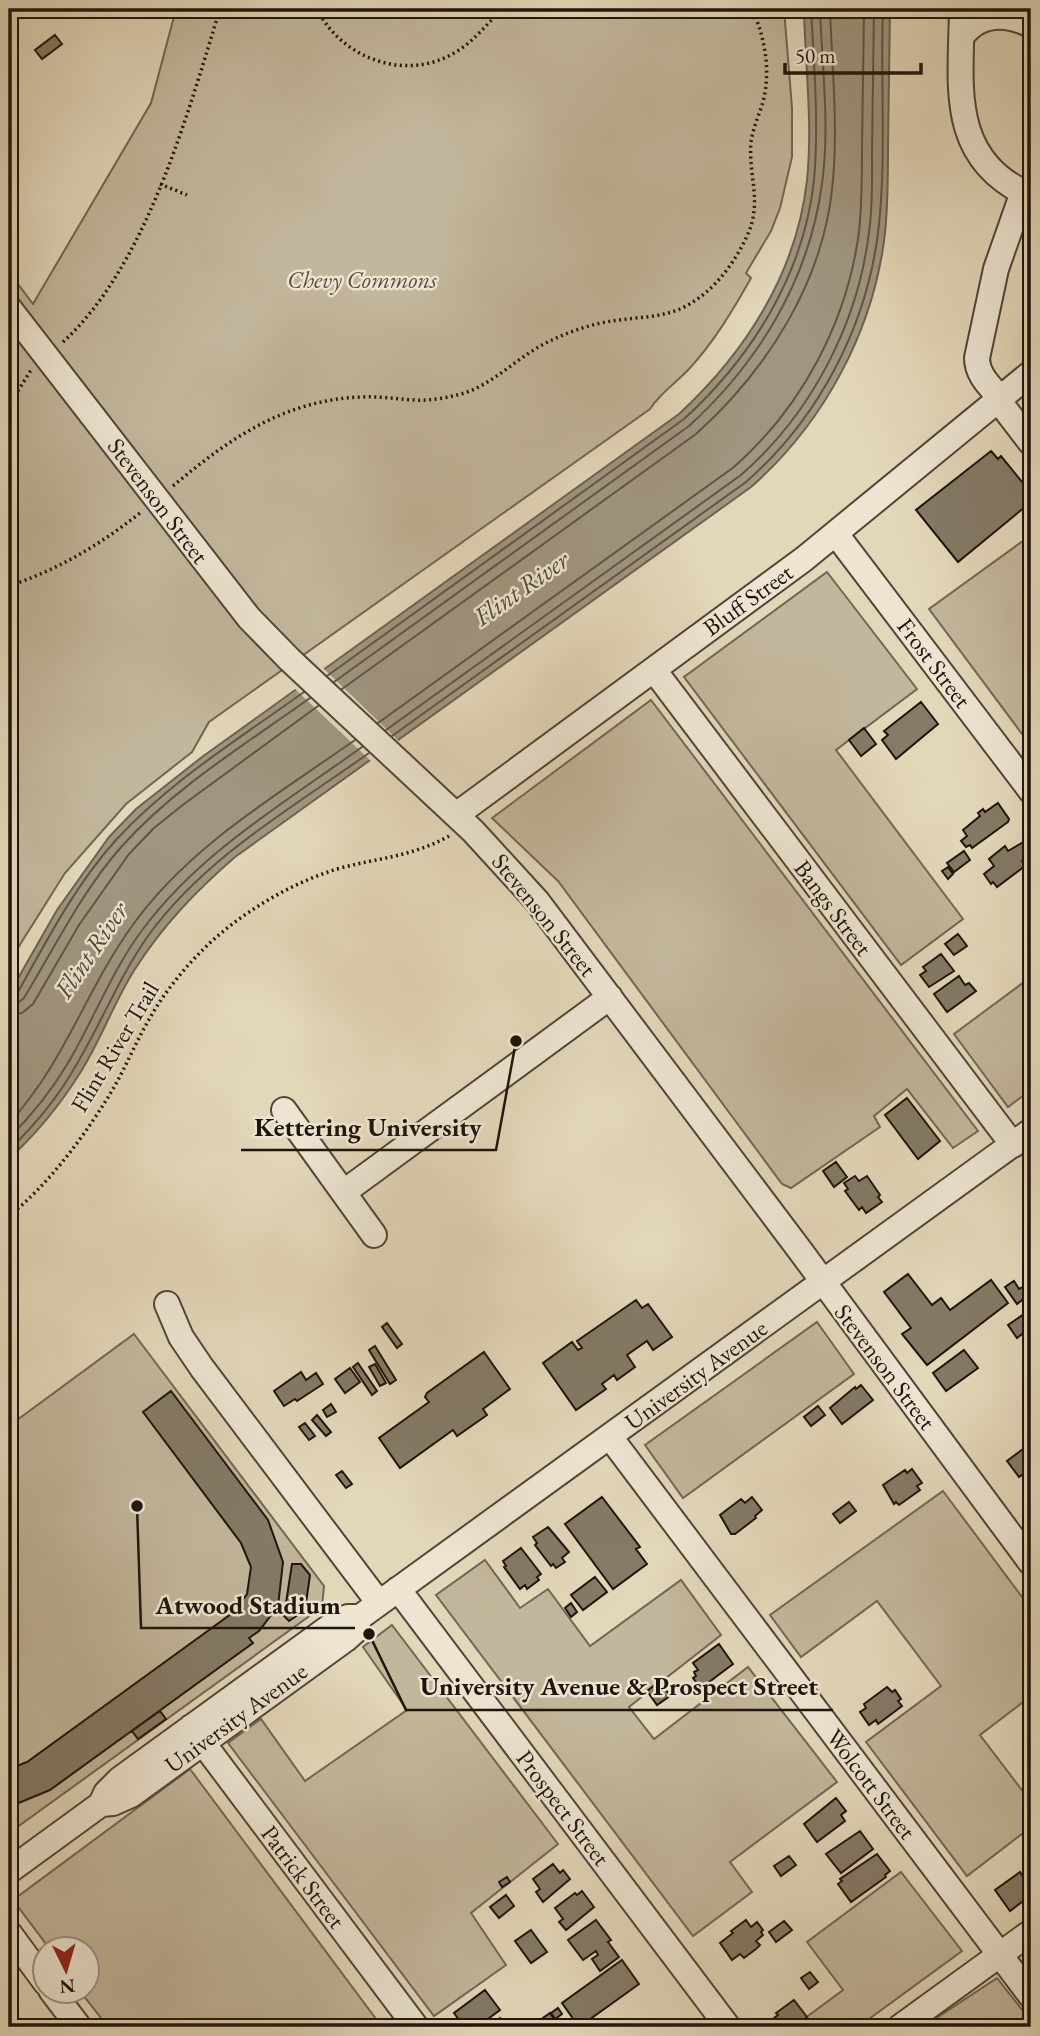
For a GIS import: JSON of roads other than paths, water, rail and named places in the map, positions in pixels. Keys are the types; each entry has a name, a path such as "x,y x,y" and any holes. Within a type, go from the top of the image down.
{"street":[{"path":"962,9 961,99 969,136 988,167 1006,183 1027,194 996,269 977,358 981,375 1031,443"},
{"path":"962,36 978,9"},
{"path":"962,36 977,22 990,17 1013,17 1031,25"},
{"name":"Stevenson Street","path":"9,308 237,604 290,660 420,782 454,824 520,880 1031,1563"},
{"name":"Bluff Street","path":"454,824 836,534 1031,373"},
{"name":"Frost Street","path":"836,534 1031,791"},
{"name":"Bangs Street","path":"654,670 1022,1138"},
{"path":"344,1192 610,997"},
{"path":"284,1110 374,1235"},
{"name":"University Avenue","path":"9,1871 101,1804 114,1783 197,1735 335,1623 379,1603 1022,1138"},
{"name":"Prospect Street","path":"167,1304 175,1326 190,1351 379,1603 728,2027"},
{"name":"Wolcott Street","path":"610,1437 1031,1996"},
{"name":"Patrick Street","path":"197,1735 416,2027"},
{"path":"900,2027 1031,1932"},
{"path":"9,1933 32,1964"},
{"path":"62,2004 79,2027"}],"water":[{"name":"Flint River","path":"804,9 890,9 887,201 879,269 870,305 857,339 823,404 777,462 751,487 235,857 181,909 157,938 127,982 88,1060 72,1085 47,1119 9,1159 9,994 57,910 109,837 136,809 202,757 679,414 726,364 746,337 780,278 801,214 809,159"}],"place":[{"name":"Kettering University","path":"516,1041"},
{"name":"Atwood Stadium","path":"137,1506"},
{"name":"University Avenue & Prospect Street","path":"369,1634"}],"park label":[{"name":"Chevy Commons","path":"362,280"}]}
